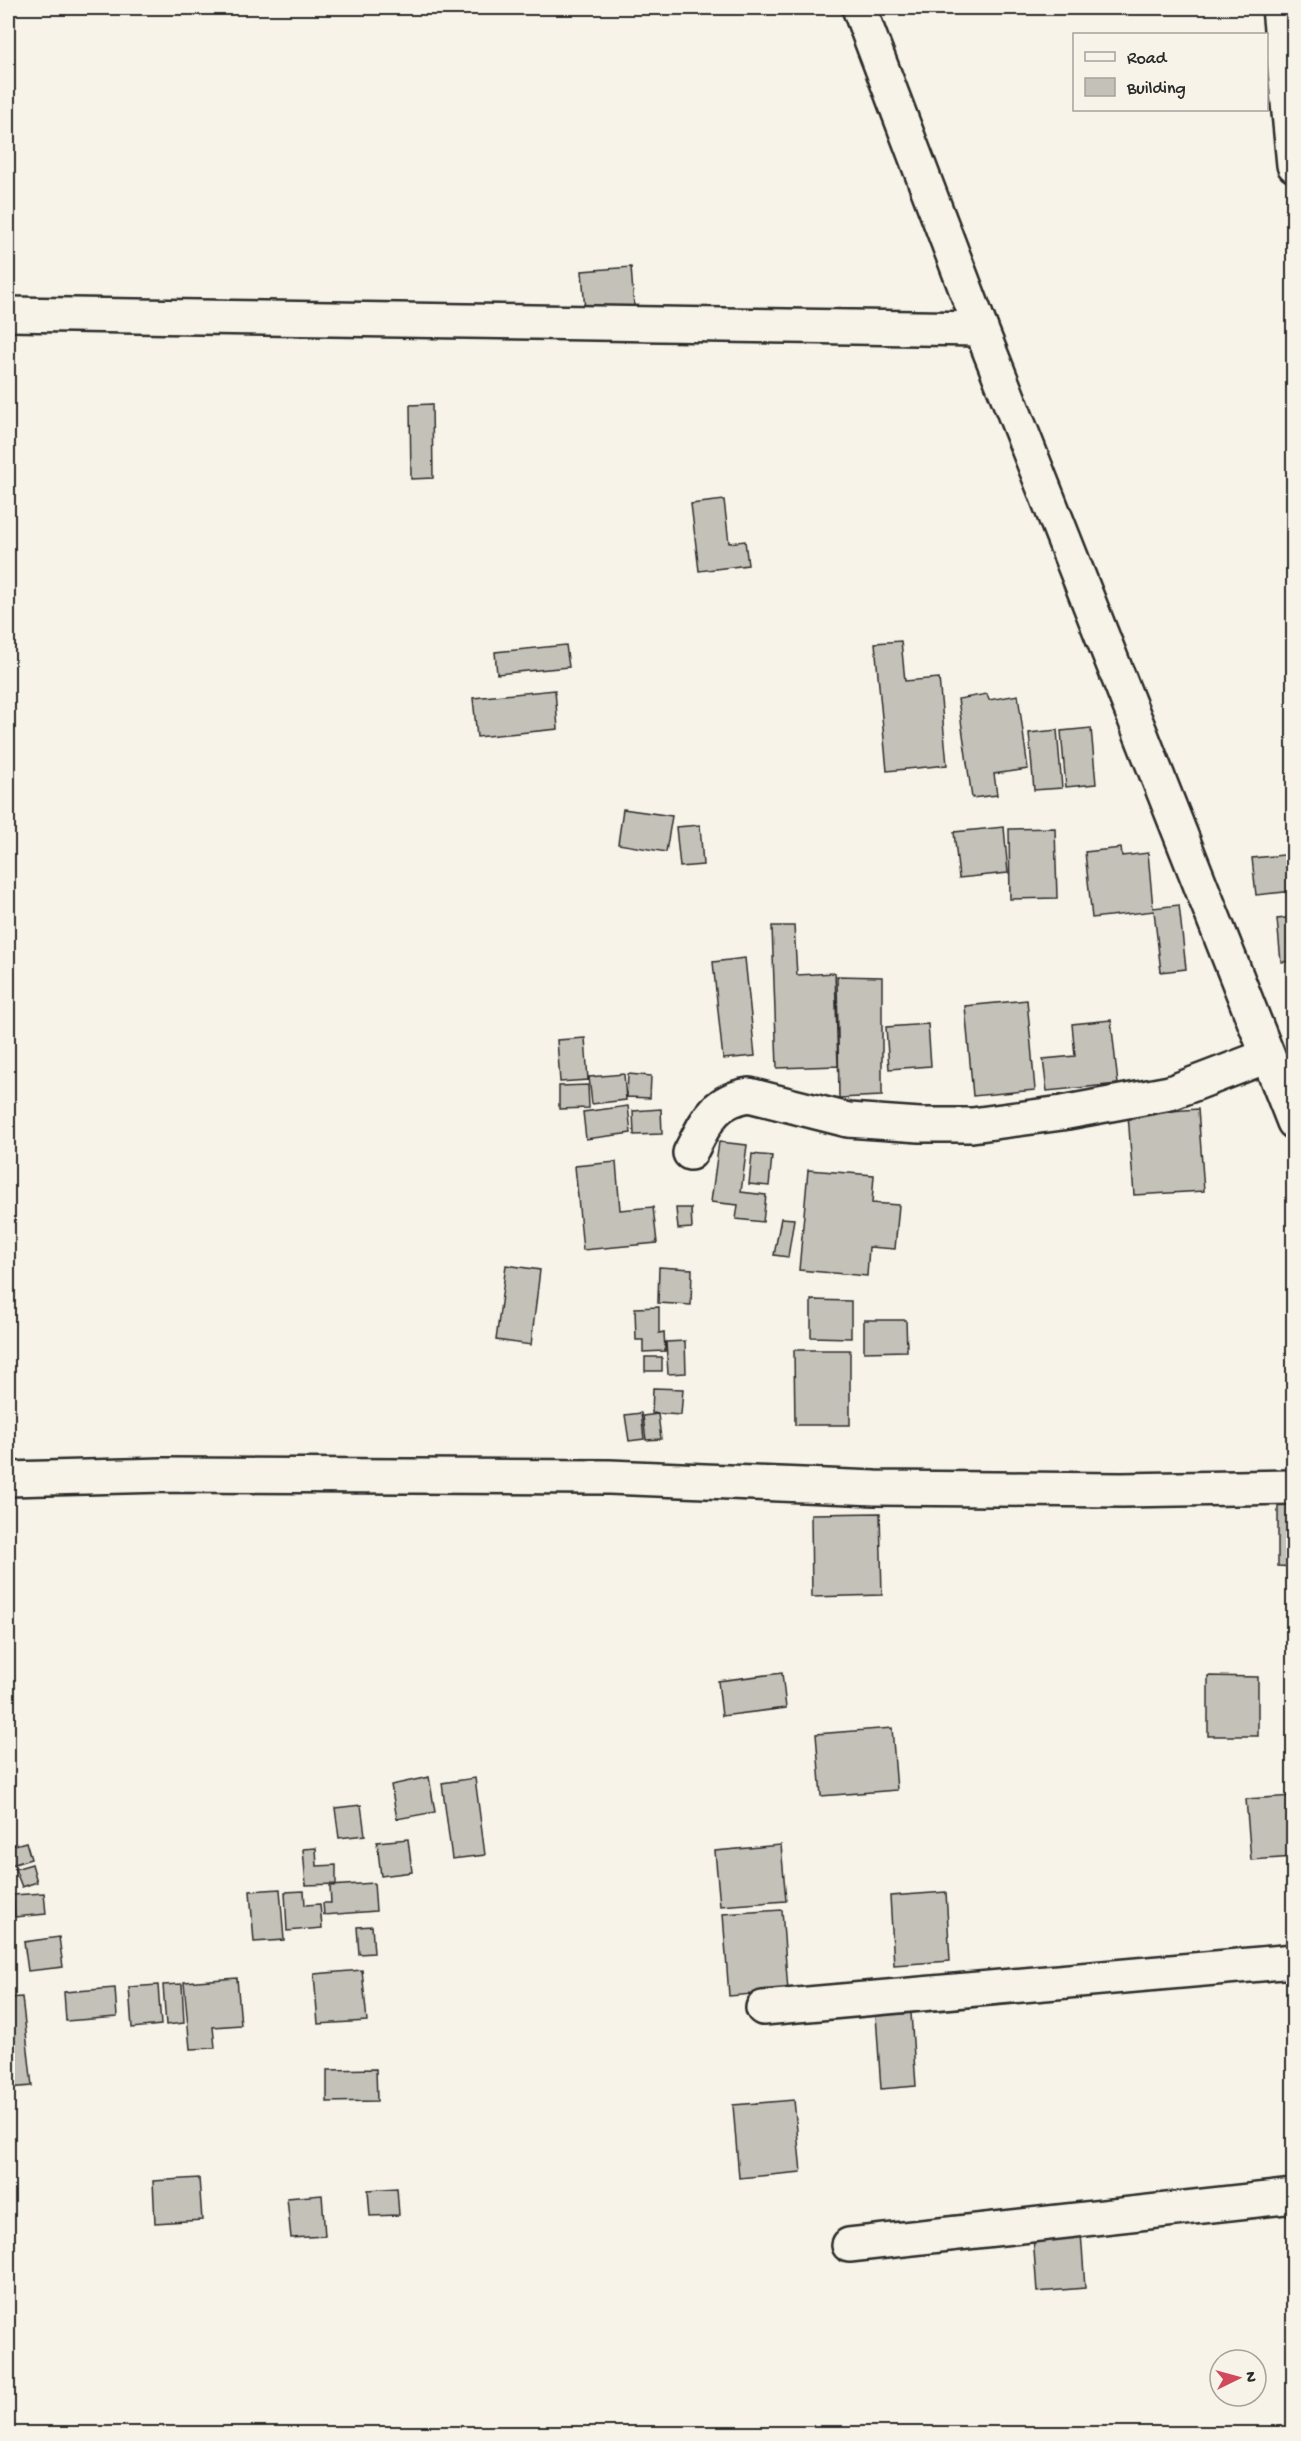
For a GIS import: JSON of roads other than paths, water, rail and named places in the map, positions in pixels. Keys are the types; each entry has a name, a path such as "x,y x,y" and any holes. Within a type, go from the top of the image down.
{"street":[{"path":"859,8 981,329 1293,1122"},
{"path":"1279,8 1293,165"},
{"path":"8,314 981,329"},
{"path":"690,1153 713,1111 734,1097 750,1095 848,1120 920,1125 972,1125 1062,1113 1170,1093 1268,1056"},
{"path":"8,1479 164,1475 609,1477 875,1488 1122,1490 1293,1487"},
{"path":"764,2008 1293,1961"},
{"path":"849,2245 1293,2196"}]}
